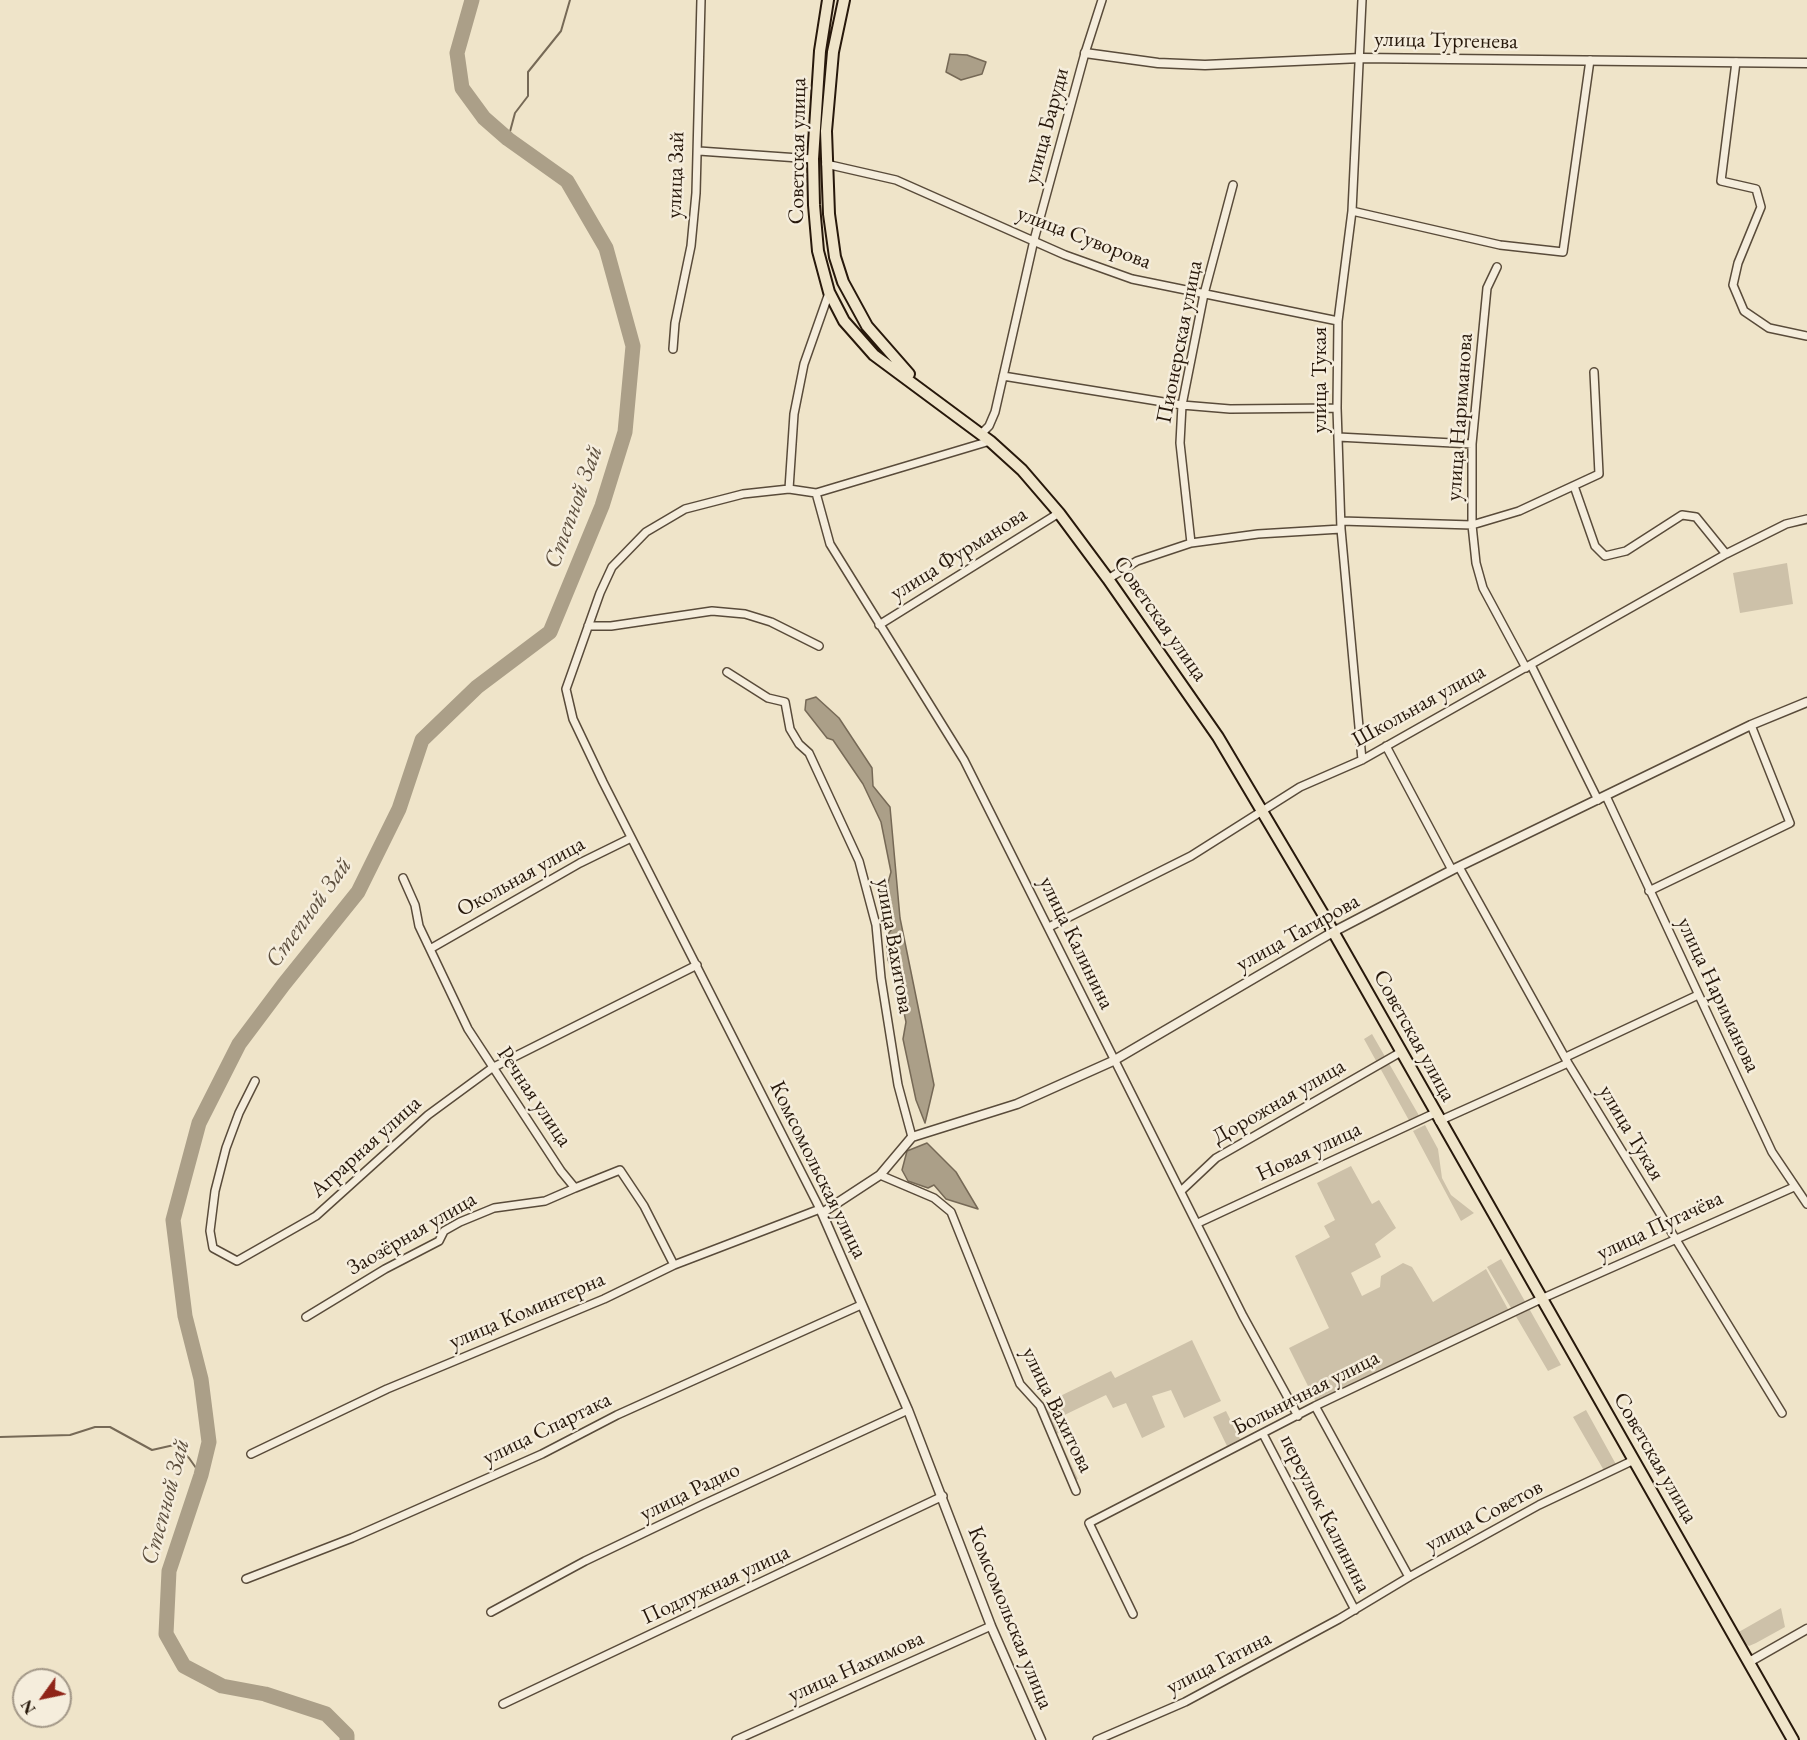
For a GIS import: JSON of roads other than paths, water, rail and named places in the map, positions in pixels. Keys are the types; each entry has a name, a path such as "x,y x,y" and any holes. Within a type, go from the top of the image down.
{"main road":[{"name":"Советская улица","path":"828,0 820,51 813,159 813,205 818,251 829,292 844,321 862,344 985,437 1022,470 1059,513 1108,579 1218,737 1333,932 1793,1740"},
{"name":"Советская улица","path":"844,0 833,52 826,164 832,236 843,282 863,319 879,342 935,400"}],"street":[{"name":"улица Зай","path":"673,349 675,322 691,246 699,151 696,120 701,0"},
{"name":"улица Баруди","path":"985,437 993,418 1034,240 1085,53 1102,0"},
{"name":"улица Тукая","path":"1362,0 1352,212 1338,321 1337,408 1341,525 1362,760"},
{"name":"улица Тургенева","path":"1085,53 1158,63 1205,65 1361,58 1807,63"},
{"path":"1352,212 1500,245 1563,252 1590,60"},
{"path":"1736,62 1721,181 1756,189 1761,207 1738,262 1733,285 1744,311 1769,328 1807,336"},
{"path":"699,151 813,159"},
{"name":"улица Суворова","path":"826,164 896,180 1065,255 1132,279 1338,321"},
{"name":"Пионерская улица","path":"1191,543 1180,444 1182,405 1204,294 1233,185"},
{"name":"улица Нариманова","path":"1497,267 1487,288 1472,444 1472,525 1476,563 1483,588 1602,798 1649,891 1772,1152 1794,1187 1803,1191 1807,1204"},
{"path":"789,489 794,414 804,364 829,292"},
{"path":"1108,579 1137,561 1191,543 1341,525 1472,525 1519,510 1599,474 1594,372"},
{"path":"1003,376 1182,405 1230,409 1337,408"},
{"path":"1338,436 1472,444"},
{"path":"816,493 985,437"},
{"path":"1574,486 1595,546 1605,555 1626,551 1682,515 1695,517 1726,554"},
{"name":"Комсомольская улица","path":"816,493 789,489 743,494 685,509 646,532 612,567 566,689 573,719 631,838 821,1211 908,1410 943,1496 991,1626 1041,1740"},
{"name":"улица Калинина","path":"816,493 830,544 964,760 1049,927 1113,1061 1198,1223 1243,1316 1298,1416"},
{"name":"улица Фурманова","path":"879,625 1059,513"},
{"name":"Школьная улица","path":"1049,927 1191,856 1300,787 1362,760 1726,554 1786,524 1807,519"},
{"path":"588,626 611,626 696,612 734,613 771,622 819,646"},
{"name":"улица Вахитова","path":"727,672 768,698 785,702 790,729 799,744 809,753 859,861 876,926 881,978 898,1085 912,1137"},
{"name":"улица Тагирова","path":"912,1137 1017,1104 1113,1061 1333,932 1455,868 1751,724 1807,702"},
{"path":"1649,891 1790,823 1777,784 1751,724"},
{"name":"улица Тукая","path":"1386,746 1567,1060 1675,1241 1782,1413"},
{"name":"Окольная улица","path":"430,949 580,863 631,838"},
{"name":"Речная улица","path":"403,878 430,949 468,1029 492,1068 576,1188"},
{"name":"Аграрная улица","path":"255,1081 239,1113 226,1148 215,1191 210,1231 213,1248 237,1261 316,1216 428,1115 492,1068 697,965"},
{"name":"Новая улица","path":"1198,1223 1567,1060 1698,995"},
{"name":"Дорожная улица","path":"1181,1191 1216,1158 1401,1052"},
{"path":"821,1211 880,1175 912,1137"},
{"path":"576,1188 620,1170 644,1206 674,1265"},
{"name":"улица Вахитова","path":"880,1175 934,1198 951,1212 1020,1384 1040,1406 1076,1491"},
{"name":"улица Пугачёва","path":"1541,1299 1794,1187"},
{"name":"Заозёрная улица","path":"306,1317 384,1269 439,1241 444,1231 460,1222 494,1208 545,1201 576,1188"},
{"name":"улица Коминтерна","path":"251,1454 387,1389 604,1299 674,1265 821,1211"},
{"name":"Больничная улица","path":"1133,1614 1089,1523 1315,1406 1541,1299"},
{"name":"улица Спартака","path":"246,1579 352,1538 542,1454 617,1415 861,1305"},
{"path":"1315,1406 1409,1577"},
{"name":"улица Радио","path":"491,1612 585,1561 908,1410"},
{"name":"переулок Калинина","path":"1263,1434 1354,1610"},
{"name":"улица Советов","path":"1354,1610 1539,1505 1634,1460"},
{"name":"Подлужная улица","path":"503,1704 943,1496"},
{"name":"улица Гатина","path":"1097,1740 1185,1702 1354,1610"},
{"name":"улица Нахимова","path":"736,1740 991,1626"},
{"path":"1749,1662 1807,1629"}],"waterway":[{"name":"Степной Зай","path":"347,1740 347,1735 326,1714 265,1694 222,1686 184,1666 166,1634 169,1571 201,1475 209,1442 201,1379 185,1316 173,1220 199,1123 239,1044 358,892 399,809 422,740 477,687 550,632 602,506 625,432 633,346 606,248 567,181 508,139 484,118 462,88 457,53 472,0"},
{"path":"508,139 515,113 528,96 528,72 561,31 570,0"},
{"path":"0,1437 70,1435 95,1427 110,1427 152,1450 174,1445 189,1458 201,1475"}]}
